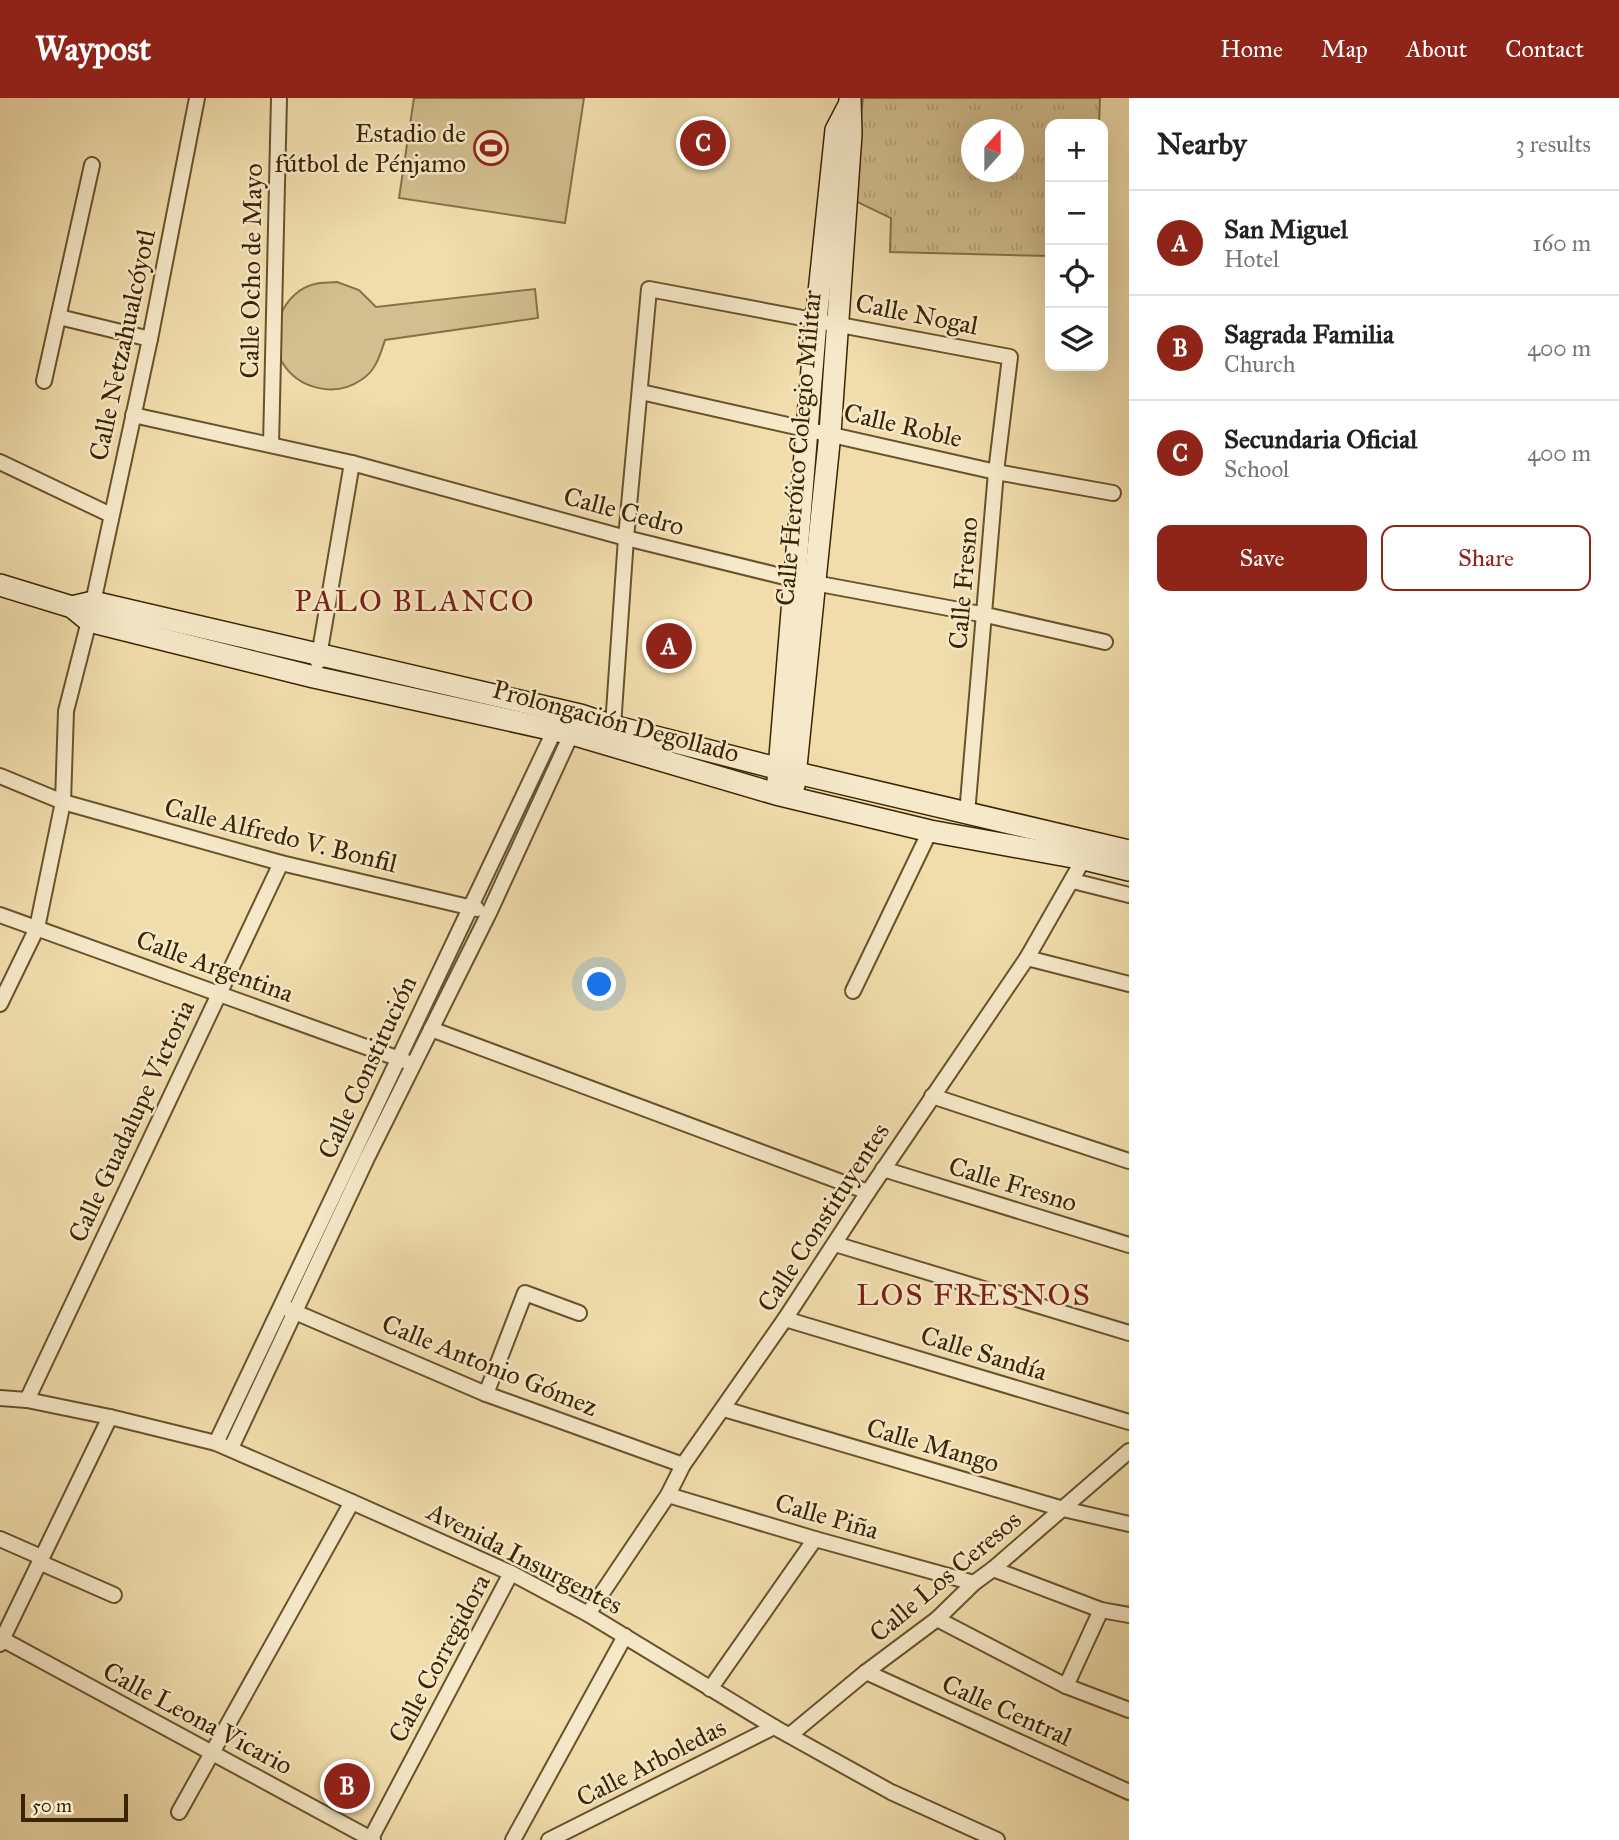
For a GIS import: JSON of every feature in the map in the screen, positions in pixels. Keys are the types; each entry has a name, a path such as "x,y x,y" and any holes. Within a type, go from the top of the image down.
{"street":[{"name":"Calle Netzahualcóyotl","path":"0,1004 37,928 63,802 66,711 91,611 150,339 197,98"},
{"name":"Calle Ocho de Mayo","path":"271,445 279,98"},
{"name":"Calle Heróico Colegio Militar","path":"784,796 804,581 807,428 816,321 836,130 850,100"},
{"name":"Calle Heróico Colegio Militar","path":"804,581 830,433 851,134 850,100"},
{"path":"44,381 92,165"},
{"name":"Calle Nogal","path":"641,392 649,289 1010,358"},
{"path":"59,317 150,339"},
{"name":"Calle Fresno","path":"967,814 986,615 996,472 1010,358"},
{"path":"613,726 626,538 641,392"},
{"name":"Calle Roble","path":"641,392 996,472 1113,493"},
{"name":"Calle Cedro","path":"133,415 352,463 626,538 804,581 986,615 1105,642"},
{"path":"0,462 111,514"},
{"path":"317,666 352,463"},
{"path":"0,584 91,611"},
{"name":"Prolongación Degollado","path":"91,611 568,723 784,796 930,831 1088,850 1129,852"},
{"name":"Prolongación Degollado","path":"568,723 613,726 967,814 1088,850 1129,870"},
{"name":"Calle Constitución","path":"231,1448 295,1312 406,1062 470,907 568,723"},
{"name":"Calle Constitución","path":"216,1443 280,1306 406,1062 431,1029 489,913 568,723"},
{"name":"Calle Alfredo V. Bonfil","path":"0,776 63,802 281,863 489,913"},
{"path":"853,991 930,831"},
{"name":"Calle Constituyentes","path":"588,1614 667,1495 683,1465 724,1409 867,1192 1027,958 1073,881 1088,850"},
{"name":"Calle Guadalupe Victoria","path":"27,1400 281,863"},
{"path":"1073,881 1129,895"},
{"name":"Calle Argentina","path":"0,915 406,1062"},
{"path":"1027,958 1129,984"},
{"name":"Calle Constitución","path":"431,1029 867,1192"},
{"path":"932,1096 1129,1161"},
{"name":"Calle Fresno","path":"883,1169 1129,1245"},
{"path":"835,1244 1129,1333"},
{"path":"486,1394 526,1293 579,1312"},
{"name":"Calle Antonio Gómez","path":"280,1306 486,1394 683,1465"},
{"name":"Calle Sandía","path":"785,1319 1129,1422"},
{"name":"Avenida Insurgentes","path":"0,1398 27,1400 110,1417 231,1448 511,1573 588,1614 774,1727 891,1792 997,1840"},
{"name":"Calle Mango","path":"724,1409 1063,1508 1129,1524"},
{"path":"1,1640 110,1417"},
{"name":"Calle Los Ceresos","path":"790,1735 866,1672 937,1619 974,1583 1129,1451"},
{"name":"Calle Piña","path":"667,1495 974,1583"},
{"path":"179,1812 352,1502"},
{"path":"0,1539 114,1595"},
{"path":"710,1689 815,1539"},
{"path":"993,1569 1101,1610 1129,1615"},
{"name":"Calle Corregidora","path":"372,1840 511,1573"},
{"path":"1066,1686 1101,1610"},
{"path":"937,1619 1066,1686 1129,1710"},
{"path":"513,1840 625,1636"},
{"name":"Calle Leona Vicario","path":"1,1640 372,1840"},
{"name":"Calle Central","path":"866,1672 1129,1792"},
{"name":"Calle Arboledas","path":"549,1840 774,1727"}],"green space":[{"name":"Estadio de fútbol de Pénjamo","path":"414,98 584,98 565,223 399,198"},
{"path":"863,98 1100,98 1099,119 1045,119 1045,256 890,252 891,218 851,199"},
{"path":"337,282 359,290 376,307 535,289 538,318 385,340 374,367 361,380 340,389 318,388 297,379 282,362 276,339 277,327 280,315 294,295 315,284"}],"place":[{"name":"Secundaria Oficial","path":"703,143"},
{"name":"Estadio de fútbol de Pénjamo","path":"491,148"},
{"name":"San Miguel","path":"669,646"},
{"name":"Sagrada Familia","path":"347,1786"}],"district":[{"name":"PALO BLANCO","path":"415,601"},
{"name":"LOS FRESNOS","path":"974,1295"}]}
